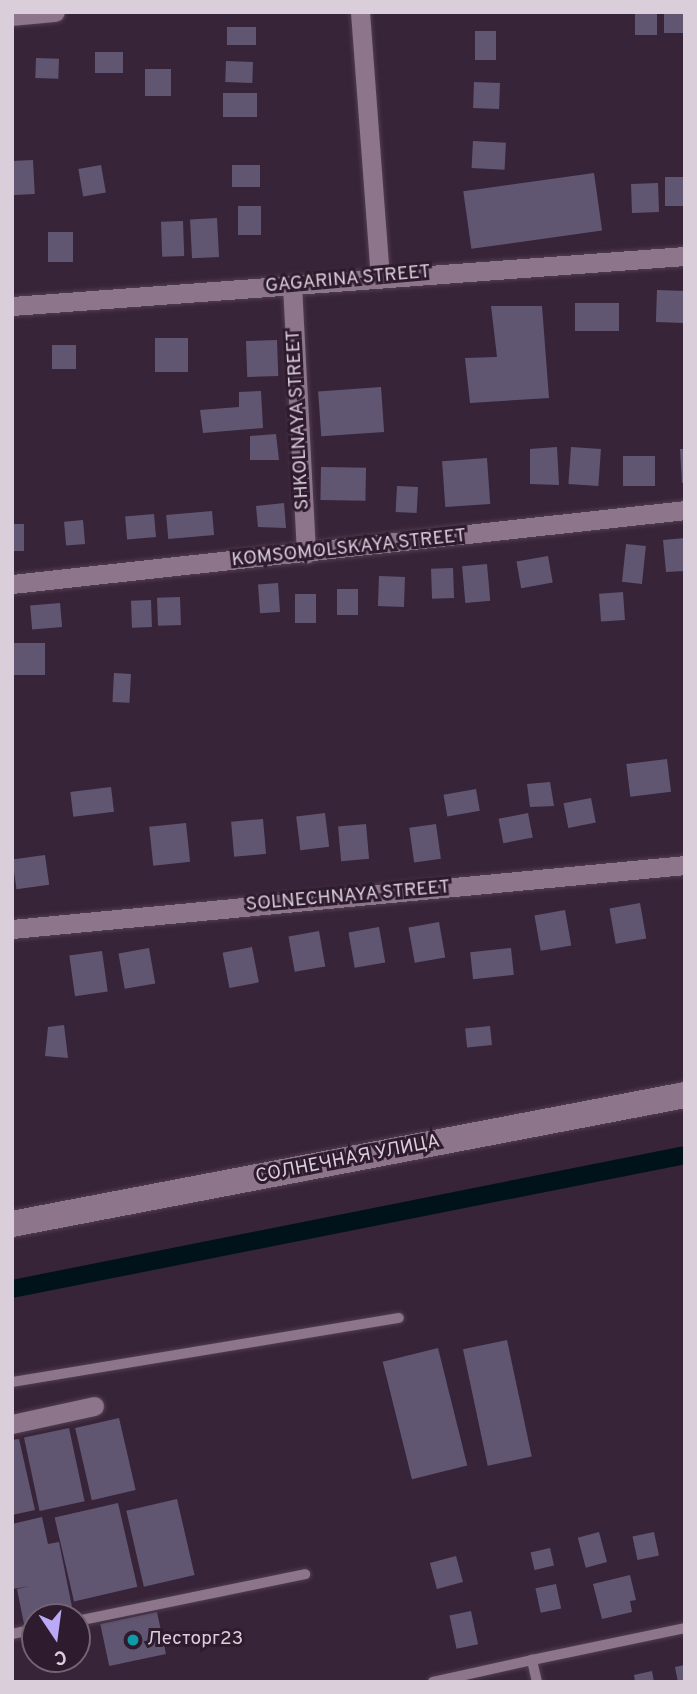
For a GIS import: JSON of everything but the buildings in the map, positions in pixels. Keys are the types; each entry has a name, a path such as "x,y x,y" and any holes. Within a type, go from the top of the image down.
{"main road":[{"name":"СОЛНЕЧНАЯ УЛИЦА","path":"12,1224 685,1095"}],"street":[{"path":"12,16 55,12"},
{"path":"359,12 380,277"},
{"name":"GAGARINA STREET","path":"12,306 685,256"},
{"name":"SHKOLNAYA STREET","path":"292,285 306,554"},
{"name":"KOMSOMOLSKAYA STREET","path":"12,584 306,554 685,510"},
{"name":"SOLNECHNAYA STREET","path":"12,929 685,865"},
{"path":"12,1424 94,1406"}],"lane":[{"path":"12,1382 399,1318"},
{"path":"91,1618 305,1574"},
{"path":"433,1682 685,1628"},
{"path":"532,1660 537,1682"}],"waterway":[{"path":"12,1289 685,1155"}],"place":[{"name":"Лесторг23","path":"133,1640"}]}
